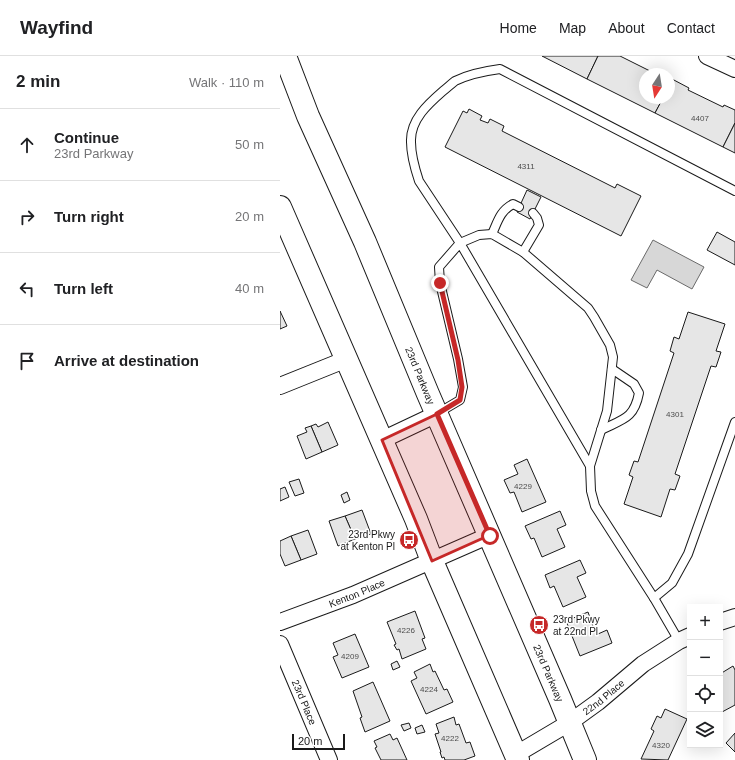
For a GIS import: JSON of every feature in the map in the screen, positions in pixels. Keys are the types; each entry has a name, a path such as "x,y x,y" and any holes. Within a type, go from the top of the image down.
{"street":[{"name":"23rd Parkway","path":"285,56 308,116 365,242 585,760"},
{"path":"707,56 735,69"},
{"path":"280,207 416,518 432,561 517,757"},
{"path":"280,386 347,359"},
{"path":"382,440 437,414"},
{"name":"Kenton Place","path":"280,622 353,595 490,536"},
{"path":"723,621 735,617"},
{"name":"22nd Place","path":"517,757 598,702 643,664 685,638"},
{"name":"23rd Place","path":"280,644 330,760"}],"lane":[{"path":"590,466 460,243 419,181 413,161 410,141 421,112 431,101 455,82 481,72 500,69 735,191"},
{"path":"492,234 502,212 506,207 513,204 519,207"},
{"path":"523,252 539,225 537,218 533,214"},
{"path":"437,414 460,400 462,387 458,360 440,283 439,267 460,243 479,235 492,234 523,252 588,308 610,345 613,357 607,411 590,466 591,492 595,506 654,598 685,638"},
{"path":"601,430 630,415 637,405 639,393 634,384 612,369"},
{"path":"654,598 672,583 688,554 735,422"}],"highlighted area":[{"path":"437,414 490,535 432,561 382,440"}],"shaded area":[{"path":"653,240 704,267 692,289 657,270 647,288 631,280"}],"building":[{"path":"542,56 598,56 587,79"},
{"path":"598,56 620,56 644,68 639,68 639,104 660,104 655,113 587,79"},
{"path":"675,81 689,88 688,90 723,107 724,105 735,110 735,123 723,147 655,113 660,104 675,104"},
{"path":"469,109 482,116 480,120 488,123 490,119 504,126 502,131 615,188 617,184 641,196 621,236 445,147 463,111 467,113"},
{"path":"735,123 735,153 723,147"},
{"path":"527,190 541,197 530,219 517,212"},
{"path":"717,232 735,242 735,265 707,250"},
{"path":"280,311 287,326 280,329"},
{"path":"688,312 725,324 716,351 721,352 716,367 711,366 675,474 680,476 675,490 670,489 661,517 624,504 633,477 629,475 634,461 638,462 674,353 670,351 674,337 679,339"},
{"path":"328,422 338,445 322,452 311,426 316,424 318,427"},
{"path":"311,426 322,452 306,459 297,436 307,432 305,428"},
{"path":"527,459 546,502 522,512 514,492 510,493 504,480 518,474 514,465"},
{"path":"299,479 304,493 295,496 289,482"},
{"path":"285,487 289,497 280,501 280,489"},
{"path":"347,492 350,500 344,503 341,495"},
{"path":"362,510 371,534 355,539 345,516"},
{"path":"560,511 566,525 557,529 565,547 542,557 534,538 531,539 525,526"},
{"path":"345,516 355,539 338,546 329,521"},
{"path":"308,530 317,554 301,560 291,536"},
{"path":"291,536 301,560 285,566 280,554 280,541"},
{"path":"580,560 586,573 577,577 586,597 563,607 554,586 550,588 545,575"},
{"path":"415,611 425,638 422,639 426,649 402,659 399,649 397,650 394,645 396,644 387,622"},
{"path":"588,612 595,632 597,631 598,634 607,630 612,643 580,656 566,621"},
{"path":"355,634 369,667 342,678 333,657 338,655 333,643"},
{"path":"397,661 400,667 393,670 391,664"},
{"path":"430,664 444,690 447,689 453,702 426,714 411,681 417,678 414,672"},
{"path":"733,666 735,670 735,705 723,711 723,676 723,672"},
{"path":"373,682 390,721 365,732 360,718 362,717 353,691"},
{"path":"665,709 687,719 668,760 641,759 654,731 651,729 657,716 661,718"},
{"path":"454,717 456,725 459,724 466,743 470,742 475,756 464,760 445,760 444,757 442,758 435,734 439,733 436,724"},
{"path":"409,723 411,728 404,731 401,725"},
{"path":"422,725 425,732 417,734 415,728"},
{"path":"735,733 735,752 726,743"},
{"path":"390,734 393,740 397,738 407,760 381,760 375,748 377,747 374,741"}],"place":[{"name":"23rd Pkwy at Kenton Pl","path":"409,540"},
{"name":"23rd Pkwy at 22nd Pl","path":"539,625"}],"route":[{"path":"440,283 458,360 462,387 460,400 437,414 490,536"}]}
